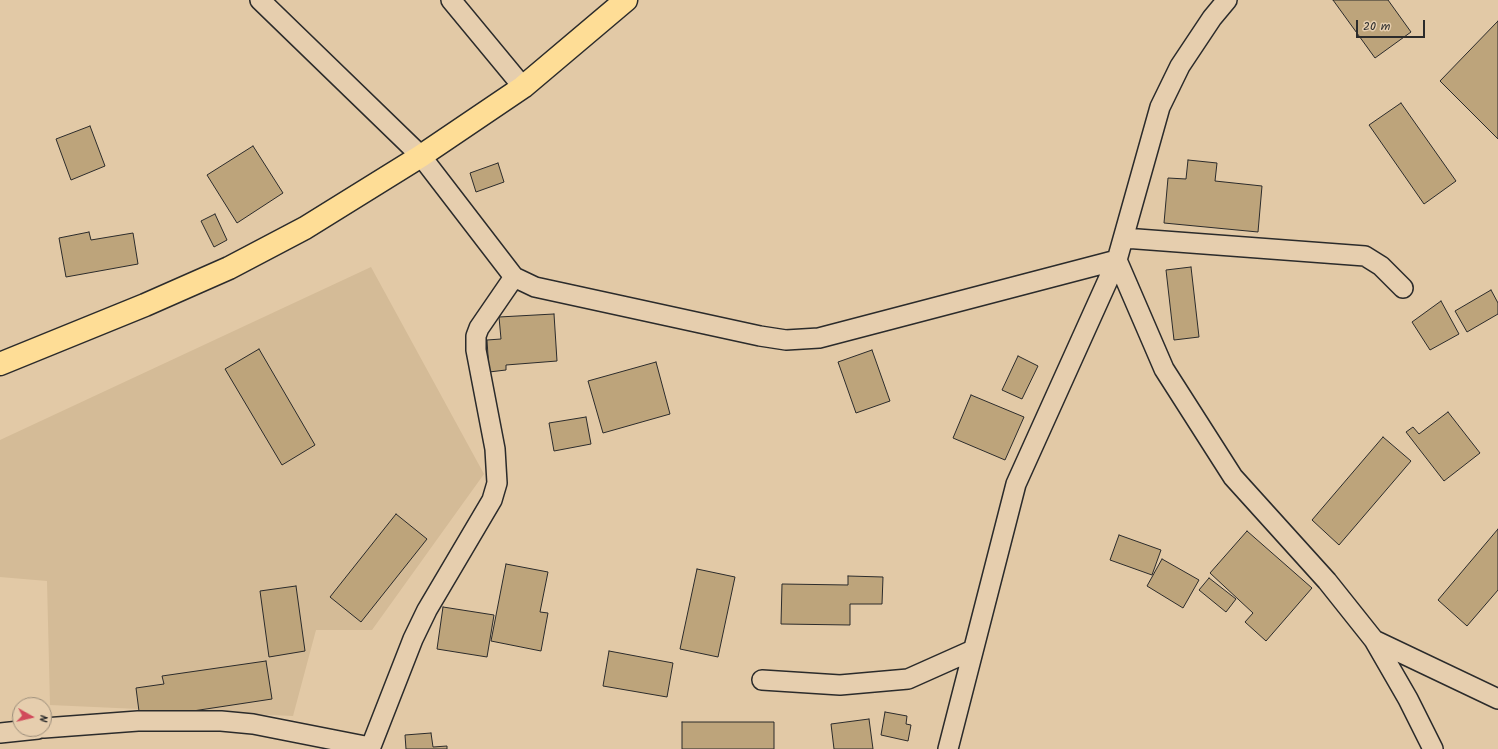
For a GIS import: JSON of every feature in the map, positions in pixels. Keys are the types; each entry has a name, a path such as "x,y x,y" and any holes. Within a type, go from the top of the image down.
{"highway":[{"path":"0,364 145,305 229,268 305,228 421,156 523,87 626,0"}],"street":[{"path":"260,0 421,156 514,277 536,287 760,336 786,340 819,338 1117,260"},
{"path":"451,0 523,87"},
{"path":"952,747 973,650 1016,484 1117,260 1160,107 1180,66 1212,18 1227,0"},
{"path":"1124,238 1364,256 1381,266 1403,288"},
{"path":"1117,260 1164,369 1233,477 1327,581 1374,640 1408,699 1433,749"},
{"path":"52,727 138,721 221,721 253,724 370,748 413,639 427,610 492,500 497,483 495,449 476,350 476,336 479,328 514,277"},
{"path":"1374,640 1498,699"},
{"path":"762,680 840,685 908,679 973,650"},
{"path":"0,733 12,732"}],"shaded area":[{"path":"371,267 484,474 372,630 316,630 293,716 52,705 52,697 50,697 47,581 0,577 0,440"}],"building":[{"path":"1333,0 1388,0 1411,32 1375,58"},
{"path":"1498,21 1498,139 1440,81"},
{"path":"1401,103 1456,181 1424,204 1369,125"},
{"path":"90,126 105,166 71,180 56,139"},
{"path":"253,146 283,193 237,223 207,175"},
{"path":"1188,160 1217,163 1215,181 1262,186 1258,232 1164,223 1168,178 1186,179"},
{"path":"498,163 504,182 476,192 470,173"},
{"path":"215,214 227,240 214,247 201,221"},
{"path":"89,232 91,240 133,233 138,264 66,277 59,238"},
{"path":"1191,267 1199,337 1174,340 1166,270"},
{"path":"1491,290 1498,303 1498,314 1467,332 1455,311"},
{"path":"1441,301 1459,334 1430,350 1412,322"},
{"path":"554,314 557,361 506,365 506,370 489,372 487,340 501,339 499,317"},
{"path":"259,349 315,445 282,465 225,369"},
{"path":"872,350 890,401 856,413 838,362"},
{"path":"1018,356 1038,366 1022,399 1002,390"},
{"path":"656,362 670,414 603,433 588,381"},
{"path":"971,395 1024,417 1005,460 953,438"},
{"path":"1448,412 1480,453 1444,481 1406,432 1413,427 1419,434"},
{"path":"586,417 591,444 554,451 549,423"},
{"path":"1383,437 1411,461 1339,545 1312,520"},
{"path":"396,514 427,539 361,622 330,597"},
{"path":"1498,529 1498,590 1467,626 1438,600"},
{"path":"1247,531 1312,588 1266,641 1245,622 1253,613 1210,573"},
{"path":"1119,535 1161,550 1152,575 1110,560"},
{"path":"1162,559 1199,580 1183,608 1147,586"},
{"path":"506,564 548,572 540,612 548,613 541,651 491,641"},
{"path":"697,569 735,577 718,657 680,649"},
{"path":"848,576 883,577 882,604 850,604 850,625 781,624 782,584 848,585"},
{"path":"1209,578 1236,599 1226,612 1199,590"},
{"path":"296,586 305,651 269,657 260,591"},
{"path":"443,607 494,615 487,657 437,649"},
{"path":"609,651 673,663 667,697 603,686"},
{"path":"266,661 272,699 140,719 136,688 164,684 162,676"},
{"path":"885,712 907,716 906,724 911,725 908,741 881,735"},
{"path":"869,719 873,749 834,749 831,724"},
{"path":"682,722 774,722 774,749 682,749"},
{"path":"431,733 433,747 447,746 447,749 406,749 405,735"}]}
